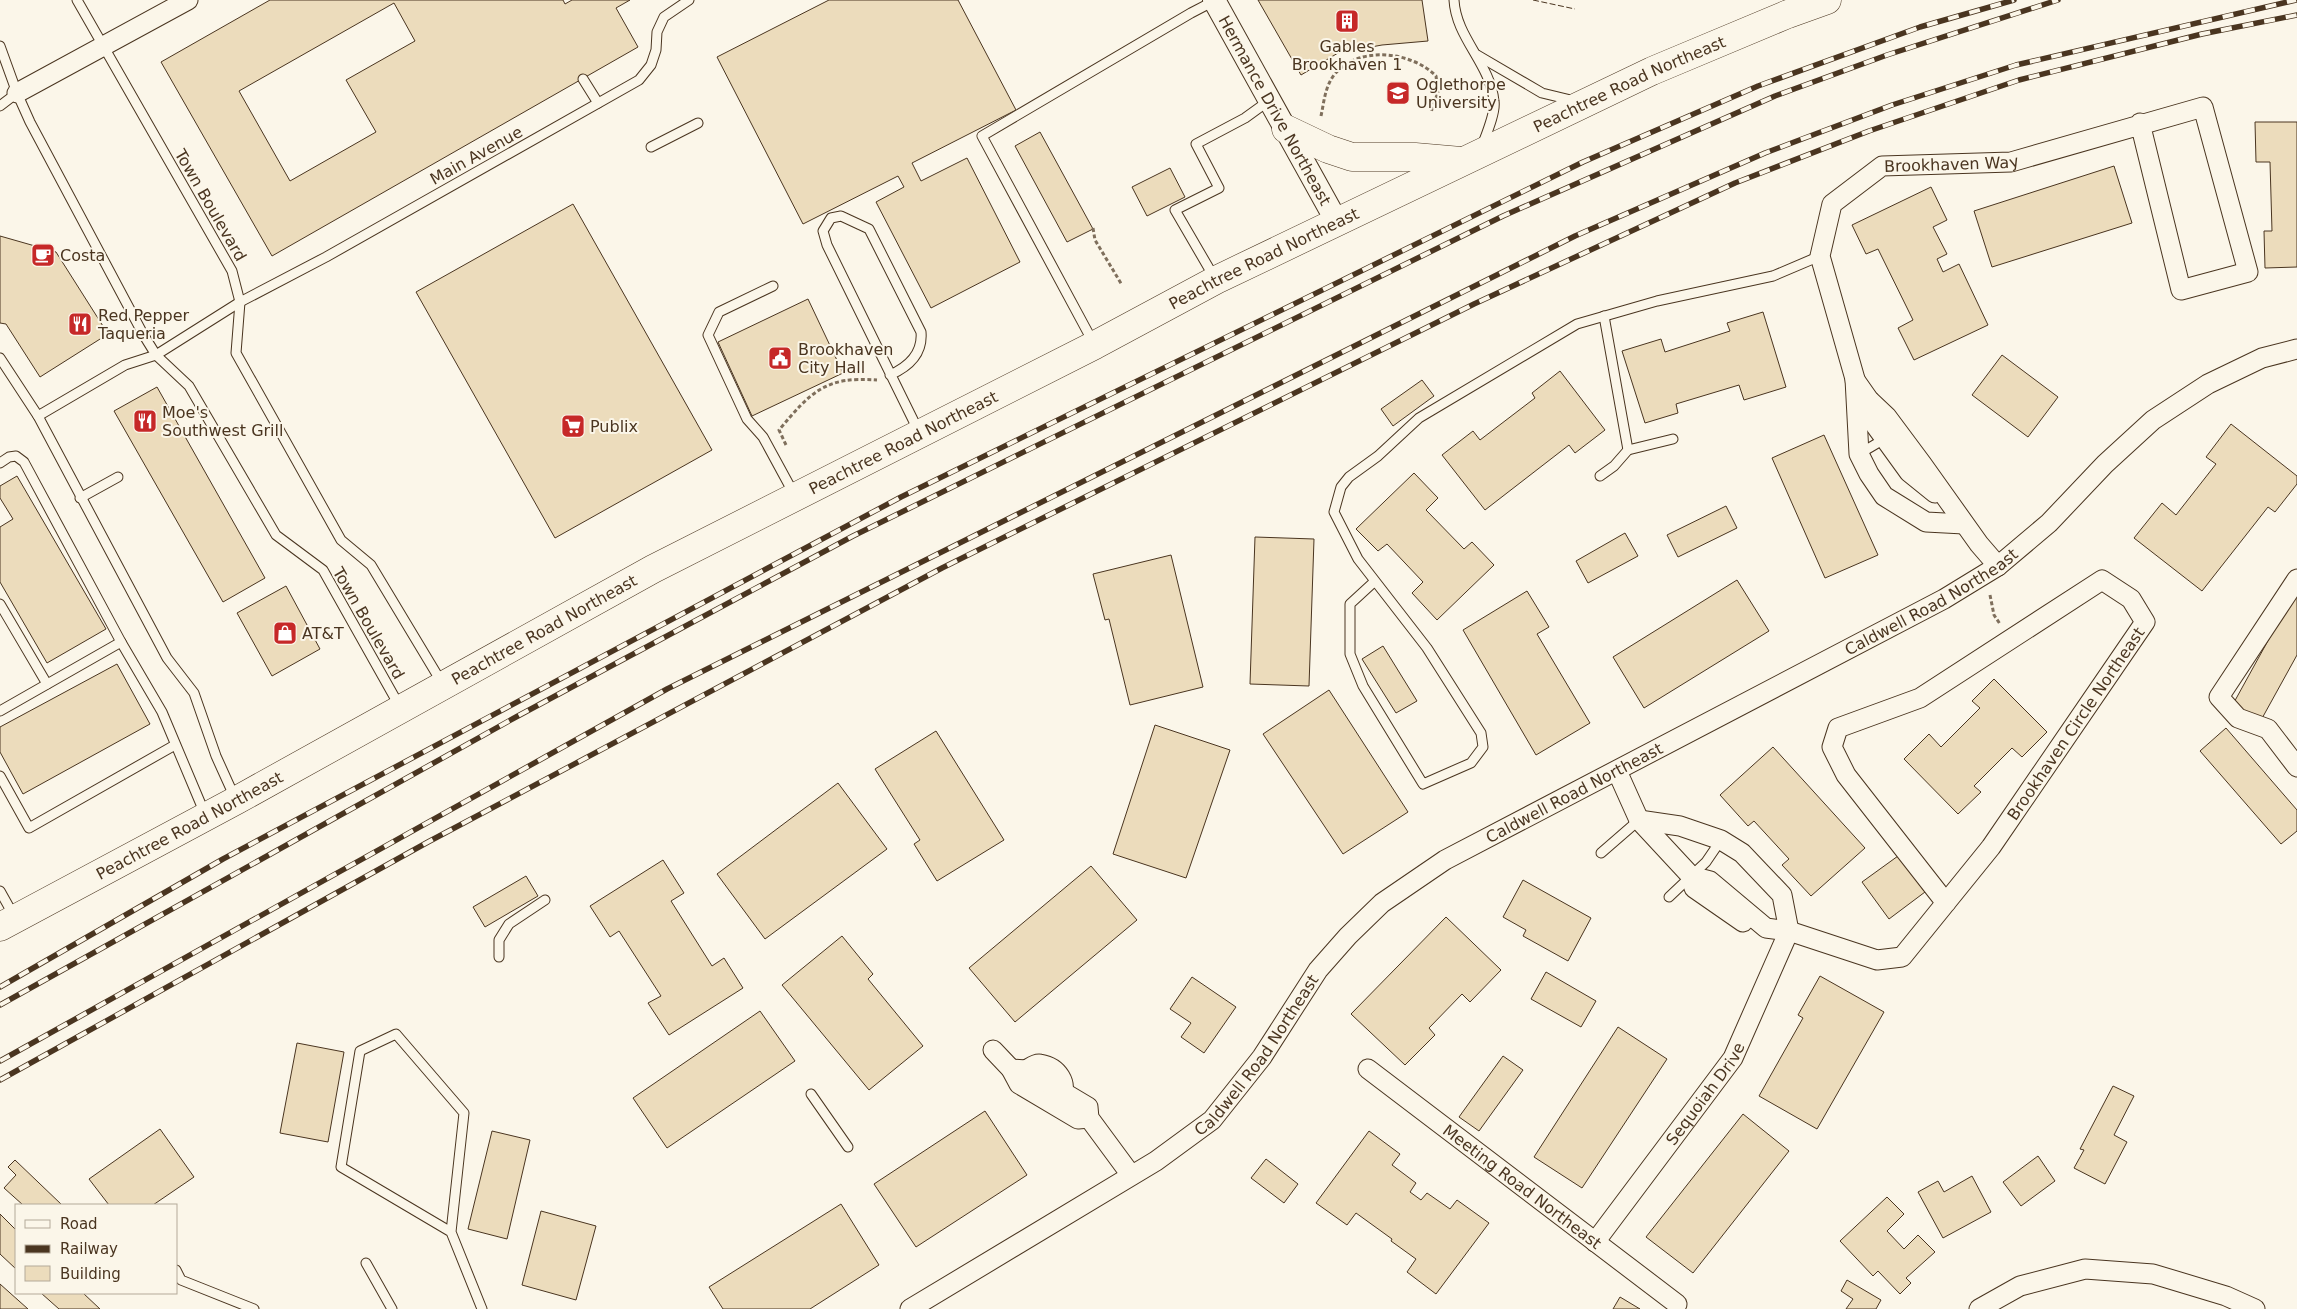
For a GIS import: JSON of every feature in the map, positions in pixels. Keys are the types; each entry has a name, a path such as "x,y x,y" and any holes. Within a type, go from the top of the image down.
{"highway":[{"name":"Peachtree Road Northeast","path":"8,923 402,710 443,685 654,569 795,495 1095,345 1216,280 1652,71 1788,14 1827,0"},
{"path":"1286,129 1328,149 1352,157 1472,157"}],"street":[{"path":"17,93 188,0"},
{"name":"Hermance Drive Northeast","path":"1214,1 1337,222"},
{"name":"Brookhaven Way","path":"1964,524 1926,522 1884,496 1869,474 1859,454 1855,379 1820,256 1832,204 1882,166 2011,162 2140,124 2203,107 2248,272 2181,290 2140,124"},
{"name":"Caldwell Road Northeast","path":"910,1309 1156,1160 1212,1120 1262,1057 1318,970 1348,936 1382,904 1445,860 1944,599 1998,566 2049,523 2105,464 2153,420 2208,384 2262,358 2297,349"},
{"name":"Brookhaven Way","path":"1855,379 1891,435 1998,566"},
{"path":"2297,579 2219,696 2238,718 2268,728 2297,767"},
{"name":"Brookhaven Circle Northeast","path":"1789,931 1877,960 1902,957 1946,903 1991,847 2145,622 2131,599 2102,580 1920,698 1838,728 1832,747 1846,775 1946,903"},
{"path":"1617,771 1639,820 1691,876 1694,888 1743,922 1789,931 1782,895 1742,853 1721,840 1680,826 1639,820"},
{"name":"Sequoiah Drive","path":"1596,1242 1733,1058 1789,931"},
{"path":"993,1050 1060,1100 1088,1108 1089,1118 1130,1175"},
{"name":"Meeting Road Northeast","path":"1368,1069 1677,1304"},
{"path":"1979,1309 2020,1286 2086,1269 2153,1274 2226,1296 2255,1309"}],"lane":[{"name":"Town Boulevard","path":"77,0 232,271 240,302 236,354 341,540 371,565 443,685"},
{"name":"Main Avenue","path":"38,416 125,365 156,355 240,302 326,257 639,80 651,65 656,50 657,32 664,17 689,0"},
{"path":"1454,0 1455,14 1465,38 1489,81 1495,102 1472,157"},
{"path":"1095,345 982,136 1191,12 1214,1"},
{"name":"Town Boulevard","path":"0,46 17,93 132,313 156,355 189,386 276,535 323,570 402,710"},
{"path":"1476,55 1542,93 1584,103"},
{"path":"583,78 598,103"},
{"path":"0,106 17,93"},
{"path":"1216,280 1175,210 1219,188 1196,144 1245,118 1270,100"},
{"path":"651,147 698,123"},
{"path":"890,375 906,368 912,361 919,349 921,332 869,229 840,216 831,218 823,231 827,245 890,375 920,433"},
{"path":"1375,581 1350,604 1350,654 1363,686 1423,784 1471,763 1483,747 1481,733 1427,648 1358,559 1334,512 1341,487 1349,477 1378,456 1419,418 1577,324 1657,301 1772,276 1820,256"},
{"path":"773,286 720,312 708,335 747,419 763,438 795,495"},
{"path":"1604,316 1628,450"},
{"path":"0,358 38,416 80,498 167,658 194,692 216,756 237,800"},
{"path":"1859,454 1891,435"},
{"path":"1600,476 1614,466 1628,450 1674,439"},
{"path":"0,463 9,457 16,456 24,462 121,642 162,712 206,816"},
{"path":"80,498 118,477"},
{"path":"0,604 47,684"},
{"path":"0,711 121,642"},
{"path":"0,776 29,828 175,745"},
{"path":"1601,852 1639,820"},
{"path":"1669,897 1706,862 1721,840"},
{"path":"0,891 8,923"},
{"path":"499,957 499,940 509,924 545,900"},
{"path":"451,1232 341,1167 360,1051 396,1034 464,1113 451,1232 482,1309"},
{"path":"811,1094 848,1146"},
{"path":"366,1263 392,1309"},
{"path":"178,1273 182,1280 254,1309"}],"path":[{"path":"1321,116 1329,84 1344,65 1372,56 1390,55 1418,62 1436,76 1438,92 1431,112"},
{"path":"1093,228 1095,240 1122,286"},
{"path":"786,448 779,430 807,398 838,380 861,378 880,380"},
{"path":"1990,594 1994,615 2010,639"}],"building":[{"path":"270,0 563,0 565,4 572,0 630,0 616,8 638,47 272,256 161,62","holes":["394,3 415,41 346,80 376,132 290,181 239,91"]},
{"path":"829,0 958,0 1016,110 912,163 921,181 967,158 1020,262 931,308 876,202 904,187 898,176 803,224 717,57"},
{"name":"Gables Brookhaven 1","path":"1258,0 1422,0 1428,41 1382,45 1338,53 1301,75"},
{"path":"2255,122 2297,122 2297,267 2265,268 2264,231 2272,231 2270,162 2256,162"},
{"path":"1040,132 1093,229 1067,242 1015,146"},
{"path":"2114,166 2132,223 1992,267 1974,211"},
{"path":"1170,168 1185,197 1147,216 1132,187"},
{"path":"1931,187 1947,220 1933,227 1947,254 1937,259 1943,272 1959,264 1988,325 1914,360 1898,328 1913,320 1878,249 1866,254 1852,225"},
{"path":"573,204 712,450 555,538 416,292"},
{"path":"0,236 56,252 108,334 40,377 6,324 0,323"},
{"name":"Brookhaven City Hall","path":"808,299 843,373 752,416 718,342"},
{"path":"1763,312 1786,387 1744,400 1739,385 1676,404 1678,413 1645,423 1622,351 1661,339 1665,352 1730,331 1727,323"},
{"path":"2002,355 2058,397 2028,437 1972,395"},
{"path":"1560,371 1605,430 1575,453 1569,445 1485,510 1442,455 1473,431 1480,440 1535,398 1532,393"},
{"path":"1422,380 1434,396 1393,426 1381,409"},
{"path":"157,387 265,578 223,602 114,411"},
{"path":"2231,424 2297,476 2297,484 2275,512 2268,507 2202,591 2134,538 2162,503 2176,515 2216,464 2206,457"},
{"path":"1824,435 1878,555 1825,578 1772,458"},
{"path":"1414,473 1438,498 1426,510 1464,549 1472,542 1494,565 1437,620 1412,593 1423,582 1387,544 1378,551 1356,529"},
{"path":"17,476 106,629 47,663 0,582 0,527 13,519 0,498 0,486"},
{"path":"1726,506 1737,528 1678,557 1667,535"},
{"path":"1625,533 1638,556 1588,583 1576,561"},
{"path":"1255,537 1314,539 1309,686 1250,684"},
{"path":"1171,555 1203,687 1130,705 1109,619 1105,620 1093,574"},
{"path":"1737,580 1769,631 1644,708 1613,657"},
{"path":"286,586 320,649 272,676 237,613"},
{"path":"2297,588 2297,655 2260,722 2232,706"},
{"path":"1527,591 1549,627 1537,634 1590,723 1536,755 1463,630"},
{"path":"1383,646 1417,701 1396,713 1362,659"},
{"path":"117,664 150,724 23,794 0,752 0,727"},
{"path":"1994,679 2047,732 2022,757 2012,748 1974,786 1981,792 1958,814 1904,759 1929,734 1941,747 1980,708 1972,701"},
{"path":"1329,690 1408,812 1343,854 1263,734"},
{"path":"1155,725 1230,750 1186,878 1113,854"},
{"path":"2226,728 2297,810 2297,831 2281,844 2200,751"},
{"path":"936,731 1004,840 937,881 914,844 920,840 875,769"},
{"path":"1773,747 1865,848 1811,896 1782,865 1789,859 1754,821 1748,826 1720,795"},
{"path":"838,783 887,849 765,939 717,874"},
{"path":"1898,856 1925,892 1889,919 1862,882"},
{"path":"663,860 684,893 671,901 712,966 724,958 743,988 669,1035 648,1003 661,996 619,931 610,937 590,906"},
{"path":"1091,866 1137,920 1015,1022 969,968"},
{"path":"526,876 538,896 485,927 473,907"},
{"path":"1523,880 1591,918 1568,961 1523,936 1526,930 1503,917"},
{"path":"1446,917 1501,970 1470,1002 1462,994 1429,1028 1435,1035 1405,1065 1351,1014"},
{"path":"842,936 873,974 868,979 923,1046 869,1090 782,985"},
{"path":"1546,972 1596,1001 1581,1027 1531,999"},
{"path":"1820,976 1884,1012 1817,1129 1759,1096 1803,1018 1798,1015"},
{"path":"1192,977 1236,1007 1204,1053 1181,1037 1191,1023 1170,1009"},
{"path":"760,1011 795,1061 667,1148 633,1098"},
{"path":"1618,1027 1667,1059 1582,1188 1534,1157"},
{"path":"297,1043 344,1052 328,1142 280,1133"},
{"path":"1503,1056 1523,1070 1479,1131 1459,1117"},
{"path":"2113,1086 2134,1096 2114,1135 2127,1142 2105,1184 2074,1168 2084,1150 2080,1149"},
{"path":"985,1111 1027,1175 916,1247 874,1184"},
{"path":"1743,1114 1789,1151 1693,1273 1646,1237"},
{"path":"160,1129 194,1177 154,1204 108,1204 89,1179"},
{"path":"492,1131 530,1140 507,1239 468,1229"},
{"path":"1369,1131 1400,1154 1392,1165 1416,1183 1410,1192 1421,1200 1427,1193 1450,1209 1457,1200 1489,1223 1436,1294 1407,1272 1416,1259 1391,1241 1392,1239 1356,1213 1347,1225 1316,1203"},
{"path":"2038,1156 2055,1181 2021,1206 2003,1182"},
{"path":"1266,1159 1298,1184 1284,1203 1251,1178"},
{"path":"15,1160 61,1204 22,1204 4,1188 16,1175 8,1167"},
{"path":"1972,1176 1991,1212 1943,1238 1918,1192 1938,1181 1944,1192"},
{"path":"1887,1197 1904,1214 1887,1231 1904,1249 1918,1235 1935,1252 1906,1278 1911,1283 1900,1294 1878,1271 1873,1276 1840,1241"},
{"path":"841,1204 879,1265 810,1309 723,1309 709,1287"},
{"path":"541,1211 596,1226 576,1300 522,1285"},
{"path":"0,1214 15,1229 15,1268 0,1254"},
{"path":"1847,1280 1881,1300 1876,1309 1846,1309 1853,1299 1841,1291"},
{"path":"0,1284 28,1309 0,1309"},
{"path":"42,1294 84,1294 100,1309 59,1309"},
{"path":"1620,1297 1640,1309 1613,1309"}],"railway":[{"path":"0,987 223,859 901,497 1583,162 1758,86 1920,27 2014,0"},
{"path":"0,1005 516,717 853,536 1503,216 1775,96 1887,55 2058,0"},
{"path":"0,1061 667,689 1575,236 1765,153 1892,105 2016,65 2296,0"},
{"path":"0,1080 428,842 942,568 1474,304 1735,183 1869,131 2019,80 2202,34 2297,15"}],"fence":[{"path":"1533,0 1575,9"}],"place":[{"name":"Gables Brookhaven 1","path":"1347,21"},
{"name":"Oglethorpe University","path":"1398,93"},
{"name":"Costa","path":"43,255"},
{"name":"Red Pepper Taqueria","path":"80,324"},
{"name":"Brookhaven City Hall","path":"780,358"},
{"name":"Moe's Southwest Grill","path":"145,421"},
{"name":"Publix","path":"573,426"},
{"name":"AT&T","path":"285,633"}]}
